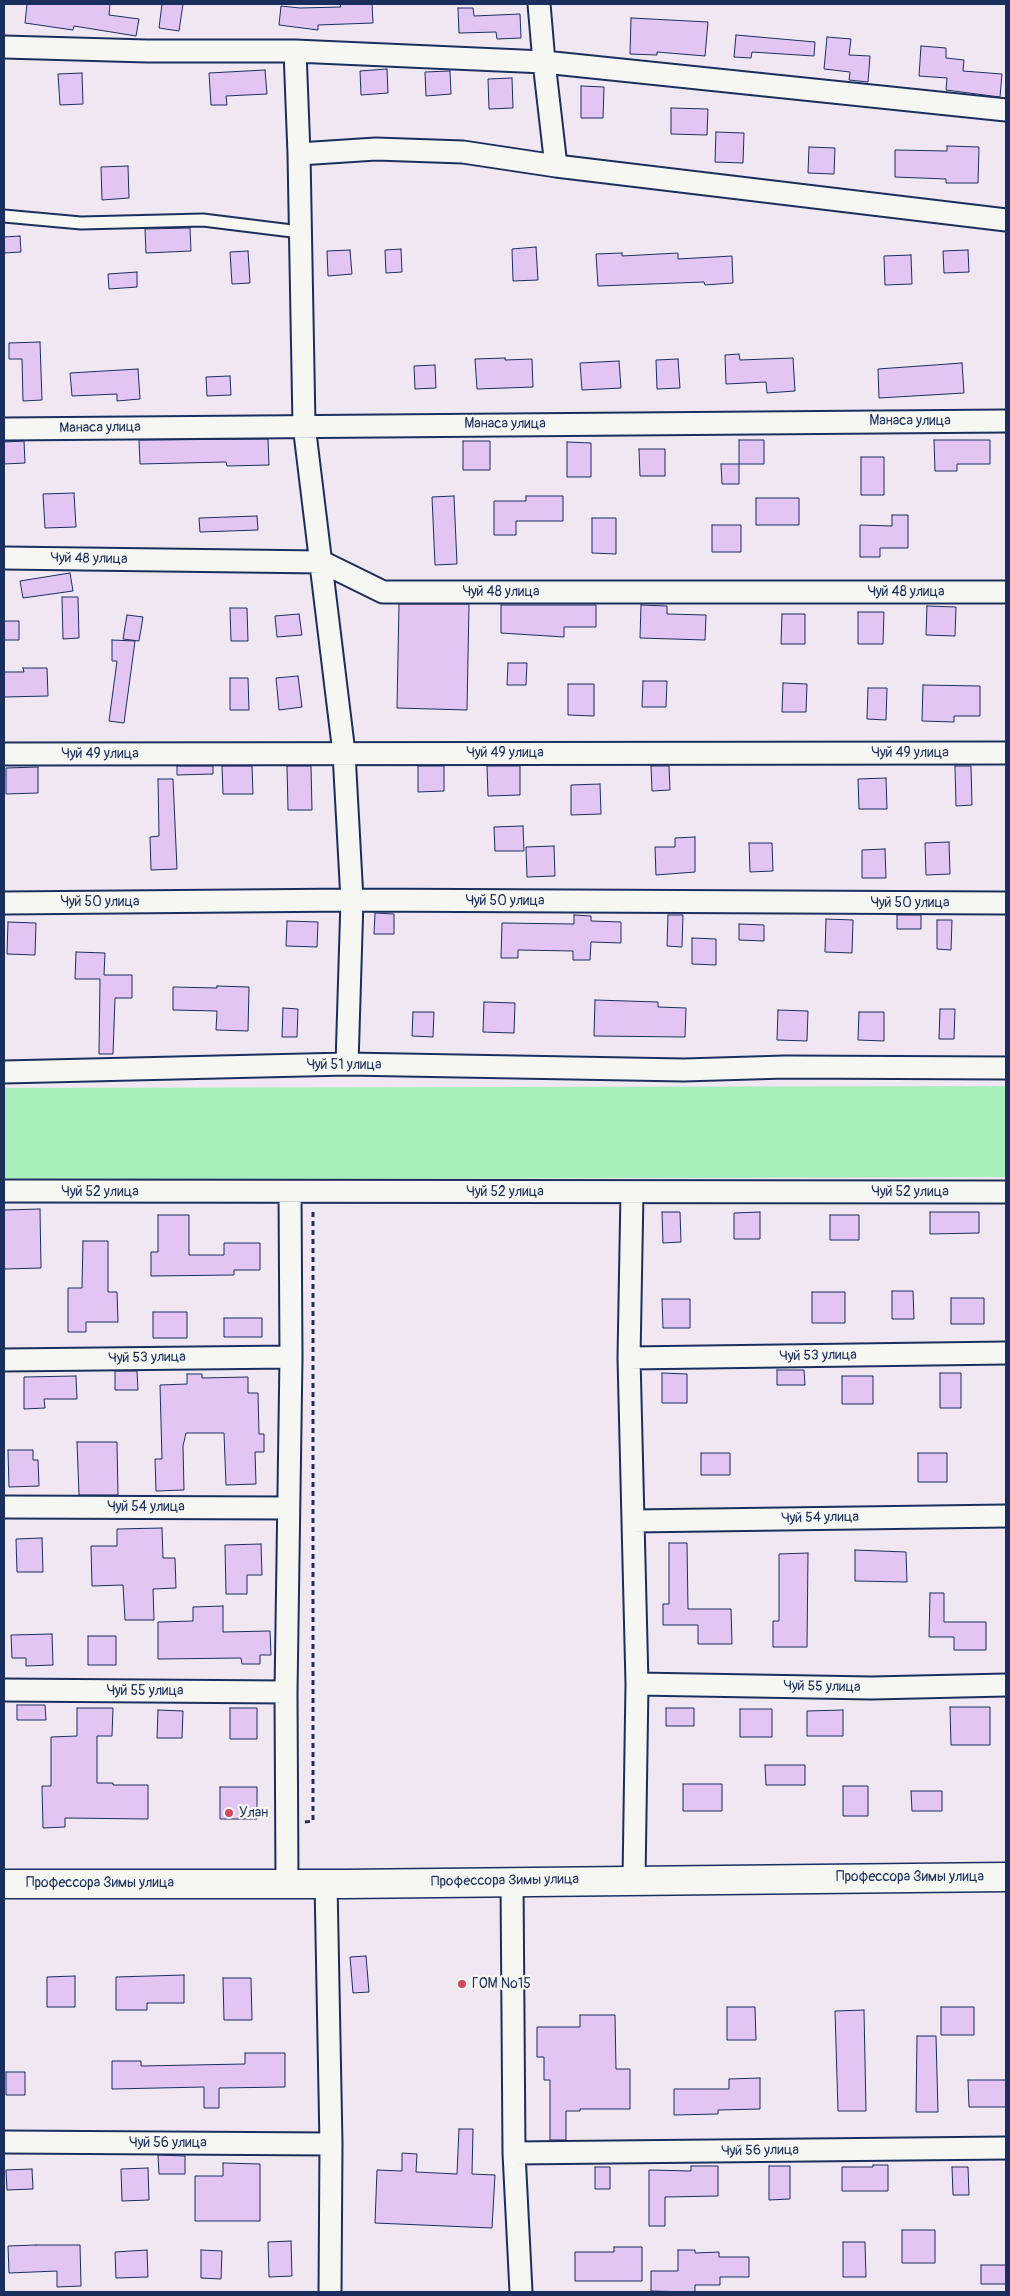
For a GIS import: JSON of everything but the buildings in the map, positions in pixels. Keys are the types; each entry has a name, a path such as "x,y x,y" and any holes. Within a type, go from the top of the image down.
{"street":[{"path":"539,4 556,166"},
{"path":"4,48 147,52 294,51 544,62 1006,110"},
{"path":"294,51 299,154 304,425 344,753 352,900 347,1064"},
{"path":"299,154 376,149 464,152 556,166 1006,220"},
{"name":"Манаса улица","path":"4,429 304,425 1006,421"},
{"name":"Чуй 48 улица","path":"4,558 322,562 382,592 1006,592"},
{"name":"Чуй 49 улица","path":"4,754 1006,753"},
{"name":"Чуй 50 улица","path":"4,903 352,900 1006,903"},
{"name":"Чуй 51 улица","path":"4,1072 347,1064 684,1070 785,1067 1006,1068"},
{"name":"Чуй 52 улица","path":"4,1191 1006,1192"},
{"path":"287,1883 286,1692 287,1508 291,1357 290,1192"},
{"path":"632,1192 629,1358 637,1684 634,1879"},
{"name":"Чуй 53 улица","path":"629,1358 1006,1353"},
{"name":"Чуй 53 улица","path":"4,1360 291,1357"},
{"name":"Чуй 54 улица","path":"4,1507 287,1508"},
{"name":"Чуй 54 улица","path":"633,1521 1006,1516"},
{"name":"Чуй 55 улица","path":"637,1684 872,1688 1006,1685"},
{"name":"Чуй 55 улица","path":"4,1690 286,1692"},
{"name":"Профессора Зимы улица","path":"4,1884 1006,1877"},
{"path":"512,1880 514,2153 521,2292"},
{"path":"326,1883 331,2144 330,2292"},
{"name":"Чуй 56 улица","path":"4,2142 331,2144"},
{"name":"Чуй 56 улица","path":"514,2153 1006,2148"}],"lane":[{"path":"4,216 81,223 203,220 300,232"}],"path":[{"path":"287,1823 313,1821 314,1192"}],"green space":[{"path":"1006,1086 1006,1177 4,1180 4,1088"}],"place":[{"name":"Улан","path":"229,1813"},
{"name":"ГОМ №15","path":"462,1984"}]}
